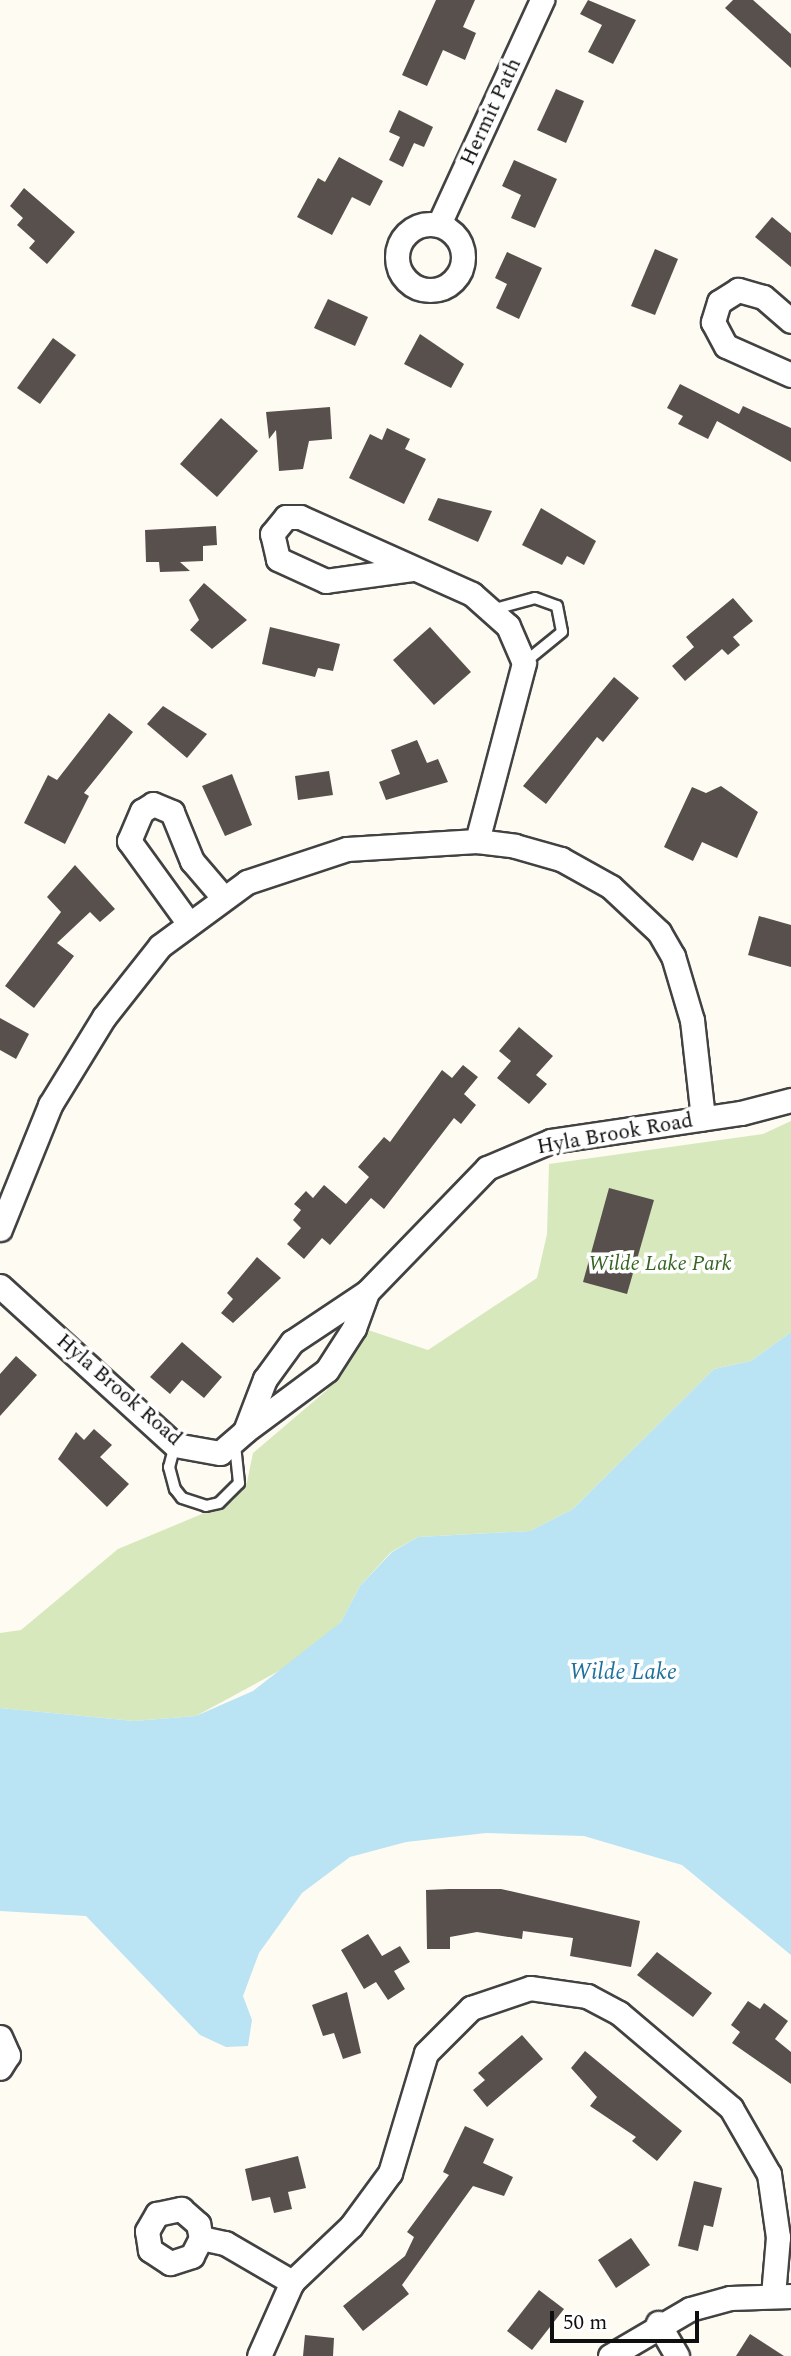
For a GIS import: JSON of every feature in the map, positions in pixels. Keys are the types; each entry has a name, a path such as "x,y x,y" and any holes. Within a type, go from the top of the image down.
{"street":[{"name":"Hermit Path","path":"439,224 542,0"},
{"path":"791,321 763,297 738,290 719,302 713,322 726,346 791,375"},
{"path":"412,569 326,581 278,559 272,534 286,517 300,517 412,569 495,609 524,663 477,841"},
{"path":"187,921 129,841 142,811 153,804 173,812 196,867 222,897"},
{"path":"0,1229 50,1105 78,1057 134,976 187,921 222,897 271,871 338,851 477,841 535,851 587,871 659,932 684,985 703,1118"},
{"name":"Hyla Brook Road","path":"240,1438 265,1380 292,1342 367,1292 459,1192 504,1160 551,1141 703,1118 791,1100"},
{"name":"Hyla Brook Road","path":"0,1286 176,1445 220,1453 327,1370 354,1328 367,1292"},
{"path":"259,2356 292,2282 351,2225 390,2173 413,2082 446,2026 471,2008 530,1988 587,1996 619,2013 732,2108 769,2174 778,2237 782,2295 730,2298 658,2323 610,2356"},
{"path":"0,2037 8,2055 0,2068"},
{"path":"201,2238 225,2243 292,2282"},
{"path":"658,2323 677,2356"}],"lane":[{"path":"495,609 535,598 557,606 562,632 524,663"},
{"path":"176,1445 169,1467 175,1489 182,1498 206,1506 219,1503 239,1483 240,1438"}],"green space":[{"name":"Wilde Lake Park","path":"791,1121 791,1332 751,1361 714,1369 573,1509 530,1531 418,1537 391,1552 360,1586 341,1622 299,1660 196,1716 134,1721 0,1708 0,1633 21,1630 118,1549 233,1501 247,1482 253,1453 327,1390 368,1330 428,1350 537,1278 547,1234 549,1164 763,1134"}],"water":[{"name":"Wilde Lake","path":"791,1332 791,1955 682,1865 584,1836 486,1833 406,1842 350,1857 302,1893 259,1953 243,1996 252,2020 248,2046 226,2047 200,2035 86,1916 0,1911 0,1708 134,1721 196,1716 253,1691 341,1622 360,1586 392,1552 418,1537 530,1531 573,1509 714,1369 751,1361"}],"building":[{"path":"436,0 475,0 463,27 476,33 465,60 443,50 427,86 402,75"},
{"path":"588,0 636,20 613,64 588,52 602,25 580,14"},
{"path":"733,0 753,0 791,34 791,68 725,8"},
{"path":"556,89 584,101 566,143 537,130"},
{"path":"399,110 433,127 424,147 414,143 403,167 389,160 400,137 389,132"},
{"path":"339,157 383,181 370,206 352,197 332,235 297,217 318,178 325,182"},
{"path":"514,160 557,179 535,228 511,218 521,195 502,186"},
{"path":"24,188 75,232 47,264 29,248 35,241 17,225 23,218 10,206"},
{"path":"772,217 791,233 791,267 755,237"},
{"path":"655,249 678,259 655,315 631,306"},
{"path":"507,252 542,268 519,319 496,308 507,284 495,278"},
{"path":"328,299 368,317 355,346 314,328"},
{"path":"420,334 464,364 451,388 404,364"},
{"path":"53,338 76,355 40,404 17,388"},
{"path":"680,384 739,414 743,406 791,428 791,462 717,421 708,439 678,424 683,416 667,408"},
{"path":"330,407 332,439 309,441 303,469 279,471 276,430 269,439 266,412"},
{"path":"221,418 258,451 217,497 180,464"},
{"path":"387,428 410,439 405,449 426,459 404,504 349,478 370,434 382,440"},
{"path":"438,498 492,511 478,542 428,520"},
{"path":"541,508 596,541 584,565 567,556 562,565 522,545"},
{"path":"216,526 217,545 203,546 203,561 180,562 190,571 160,572 159,562 146,562 145,530"},
{"path":"204,583 247,620 212,649 190,630 199,620 189,600"},
{"path":"733,598 753,621 733,637 740,645 728,655 722,649 685,681 672,666 694,647 686,637"},
{"path":"270,627 340,644 333,671 318,668 315,677 262,664"},
{"path":"430,627 471,672 434,705 393,660"},
{"path":"614,677 639,698 603,742 597,737 546,804 523,786"},
{"path":"163,706 207,734 187,758 147,724"},
{"path":"109,713 133,732 84,793 89,796 65,844 24,823 48,775 57,780"},
{"path":"417,740 427,763 438,759 448,782 386,800 379,782 400,774 391,750"},
{"path":"329,771 333,795 298,800 295,776"},
{"path":"232,774 252,825 225,836 202,786"},
{"path":"721,786 758,812 737,858 702,842 693,861 664,847 692,787 706,793"},
{"path":"75,865 115,909 100,922 90,912 57,943 74,956 34,1008 5,986 61,912 47,897"},
{"path":"759,916 791,925 791,967 748,955"},
{"path":"0,1018 29,1034 16,1059 0,1050"},
{"path":"519,1027 553,1056 536,1075 547,1084 529,1104 497,1078 511,1061 499,1051"},
{"path":"463,1065 478,1077 464,1094 476,1105 461,1124 454,1118 384,1209 371,1198 330,1245 322,1238 304,1259 287,1244 301,1228 293,1220 301,1210 294,1204 306,1191 313,1198 324,1185 346,1204 369,1177 358,1167 384,1137 390,1142 442,1070 452,1078"},
{"path":"609,1188 654,1200 627,1294 583,1282"},
{"path":"257,1257 281,1278 233,1323 221,1313 233,1299 227,1293"},
{"path":"182,1342 222,1377 204,1398 182,1380 170,1394 150,1377"},
{"path":"16,1356 37,1375 0,1416 0,1374"},
{"path":"94,1429 112,1445 100,1457 129,1484 107,1507 58,1459 76,1432 84,1440"},
{"path":"501,1889 640,1921 631,1967 570,1956 573,1938 523,1931 522,1939 477,1932 450,1937 450,1949 427,1949 426,1890"},
{"path":"368,1934 382,1956 400,1946 410,1962 394,1971 405,1989 388,2000 376,1982 364,1989 341,1950"},
{"path":"657,1952 712,1993 693,2017 637,1975"},
{"path":"347,1992 361,2053 343,2059 334,2033 323,2036 312,2005"},
{"path":"748,2001 760,2009 764,2003 788,2021 775,2039 791,2052 791,2084 732,2043 740,2032 731,2025"},
{"path":"522,2035 543,2059 487,2107 473,2090 485,2080 478,2073"},
{"path":"585,2051 682,2131 657,2161 632,2141 636,2137 590,2106 597,2097 571,2068"},
{"path":"465,2126 494,2139 483,2163 513,2177 504,2196 473,2186 402,2285 409,2294 363,2331 343,2306 405,2256 414,2237 407,2232 449,2175 443,2172"},
{"path":"298,2156 306,2188 288,2192 292,2209 274,2213 270,2197 252,2201 245,2169"},
{"path":"694,2181 722,2188 713,2227 704,2225 698,2251 678,2246"},
{"path":"631,2238 650,2265 616,2288 598,2260"},
{"path":"539,2290 564,2309 532,2350 507,2331"},
{"path":"750,2334 784,2356 736,2356"},
{"path":"305,2335 334,2338 333,2356 303,2356"}]}
